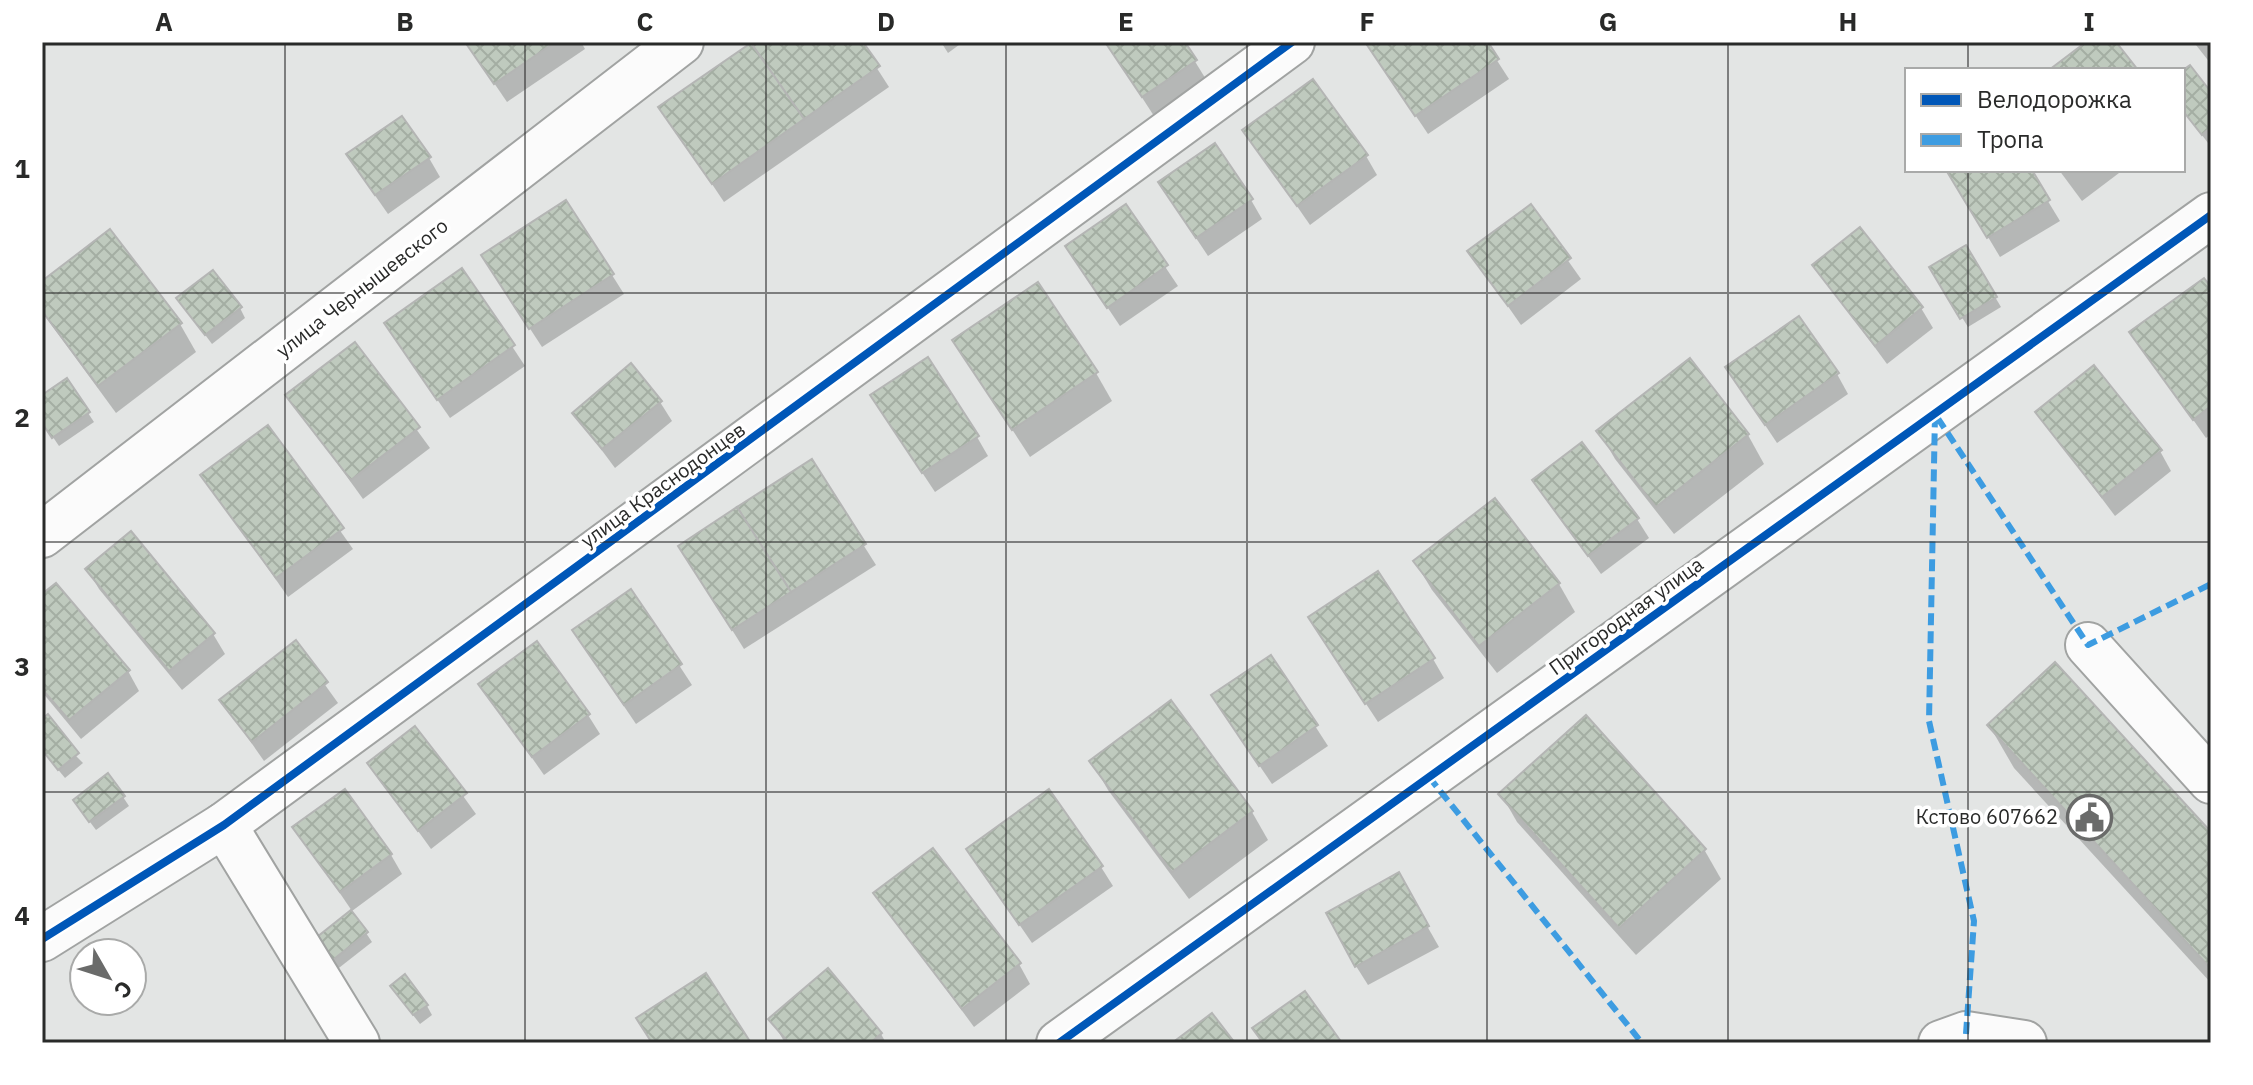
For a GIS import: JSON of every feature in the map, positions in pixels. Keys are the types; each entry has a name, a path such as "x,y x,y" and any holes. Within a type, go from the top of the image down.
{"street":[{"name":"улица Чернышевского","path":"42,535 681,42"},
{"name":"улица Краснодонцев","path":"42,939 224,825 1292,42"},
{"name":"Пригородная улица","path":"1059,1043 2211,215"},
{"path":"2088,645 2211,781"},
{"path":"224,825 357,1043"},
{"path":"1941,1043 1966,1034 2024,1043"}],"building":[{"path":"465,42 555,42 494,84"},
{"path":"863,42 880,66 804,119 751,43"},
{"path":"1105,42 1185,42 1197,60 1142,97"},
{"path":"1365,42 1488,42 1499,59 1415,116"},
{"path":"2086,42 2116,42 2136,68 2052,68"},
{"path":"751,43 804,119 712,184 658,107"},
{"path":"2190,65 2211,92 2211,127 2202,135 2185,114 2185,69"},
{"path":"1313,79 1368,155 1297,206 1242,130"},
{"path":"402,116 431,157 375,195 346,154"},
{"path":"1215,143 1253,199 1196,238 1158,182"},
{"path":"1947,172 2033,172 2050,200 1987,238"},
{"path":"566,200 614,274 529,329 481,255"},
{"path":"1126,204 1168,265 1107,308 1065,246"},
{"path":"1531,204 1571,258 1508,306 1467,251"},
{"path":"1860,227 1923,307 1875,346 1812,265"},
{"path":"110,229 182,323 98,386 42,311 42,281"},
{"path":"1966,245 1997,297 1960,319 1929,267"},
{"path":"462,268 515,345 437,400 384,323"},
{"path":"213,270 242,307 205,335 176,298"},
{"path":"2204,278 2211,287 2211,406 2193,420 2129,332"},
{"path":"1038,282 1098,372 1012,430 952,340"},
{"path":"1799,316 1839,373 1765,425 1725,367"},
{"path":"355,342 420,427 351,480 285,395"},
{"path":"928,357 979,436 922,473 870,395"},
{"path":"1690,358 1749,434 1656,507 1596,431"},
{"path":"631,363 662,401 602,449 572,413"},
{"path":"2094,365 2162,450 2102,497 2035,412"},
{"path":"67,378 90,412 52,438 42,423 42,395"},
{"path":"268,425 344,528 276,578 200,475"},
{"path":"1582,442 1639,518 1588,556 1532,480"},
{"path":"812,459 866,544 791,592 737,507"},
{"path":"1495,498 1560,583 1479,646 1413,561"},
{"path":"737,507 791,592 732,630 678,546"},
{"path":"131,531 215,633 169,671 85,569"},
{"path":"1378,571 1435,658 1365,704 1308,617"},
{"path":"56,583 130,670 69,720 42,689 42,594"},
{"path":"631,589 682,664 624,705 572,630"},
{"path":"296,640 328,682 252,742 219,700"},
{"path":"537,641 590,714 532,757 478,684"},
{"path":"1271,655 1318,725 1259,766 1211,695"},
{"path":"2055,662 2211,832 2211,969 1987,725"},
{"path":"1171,700 1253,811 1172,872 1089,761"},
{"path":"48,714 79,753 58,770 42,750 42,719"},
{"path":"1586,715 1706,849 1619,928 1498,794"},
{"path":"415,726 467,793 418,831 367,763"},
{"path":"108,773 125,796 89,822 73,800"},
{"path":"345,789 392,854 340,892 292,827"},
{"path":"1049,789 1103,866 1019,925 966,849"},
{"path":"933,848 1021,963 962,1009 873,893"},
{"path":"1399,872 1429,926 1355,967 1326,913"},
{"path":"351,910 368,932 329,963 312,941"},
{"path":"828,968 882,1033 870,1043 789,1043 768,1019"},
{"path":"706,973 751,1043 652,1043 636,1018"},
{"path":"405,974 428,1005 413,1015 390,986"},
{"path":"1305,991 1342,1043 1263,1043 1252,1028"},
{"path":"1212,1013 1235,1043 1172,1043"}],"marked path":[{"path":"1966,1034 1974,921 1929,721 1935,414 2088,645 2211,584"},
{"path":"1429,777 1642,1043"}],"cycle path":[{"path":"42,939 224,825 1292,42"},
{"path":"1059,1043 2211,215"}],"place":[{"name":"Кстово 607662","path":"2089,817"}]}
